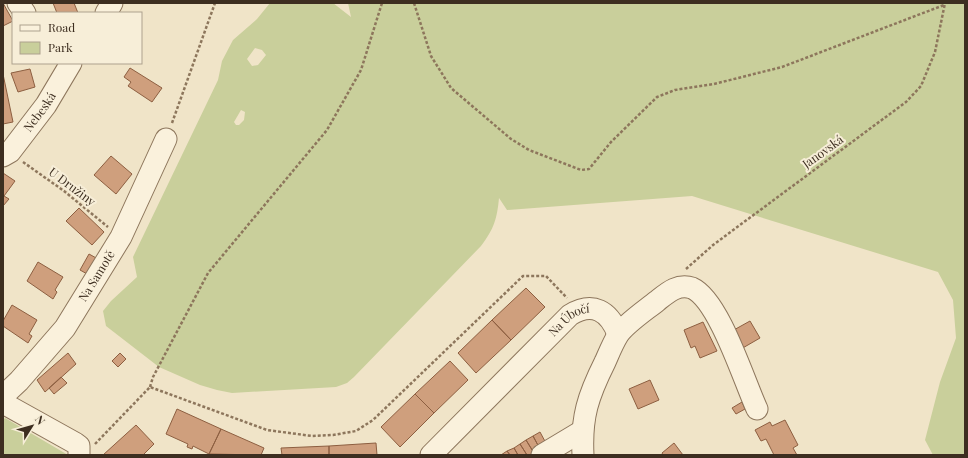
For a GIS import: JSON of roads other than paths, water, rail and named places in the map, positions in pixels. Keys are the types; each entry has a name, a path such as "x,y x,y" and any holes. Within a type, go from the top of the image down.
{"street":[{"path":"18,3 24,12"},
{"path":"107,12 112,3"},
{"name":"Nebeská","path":"6,154 46,105 64,66"},
{"name":"Na Samotě","path":"3,396 19,381 65,328 122,237 166,139"},
{"path":"583,455 582,431 591,390 618,334 671,290 684,286 692,288 702,296 712,308 726,332 757,409"},
{"name":"Na Úbočí","path":"431,455 570,315 579,310 599,310 609,317 618,334"},
{"path":"3,403 75,442 84,452"},
{"path":"542,455 582,431"}]}
